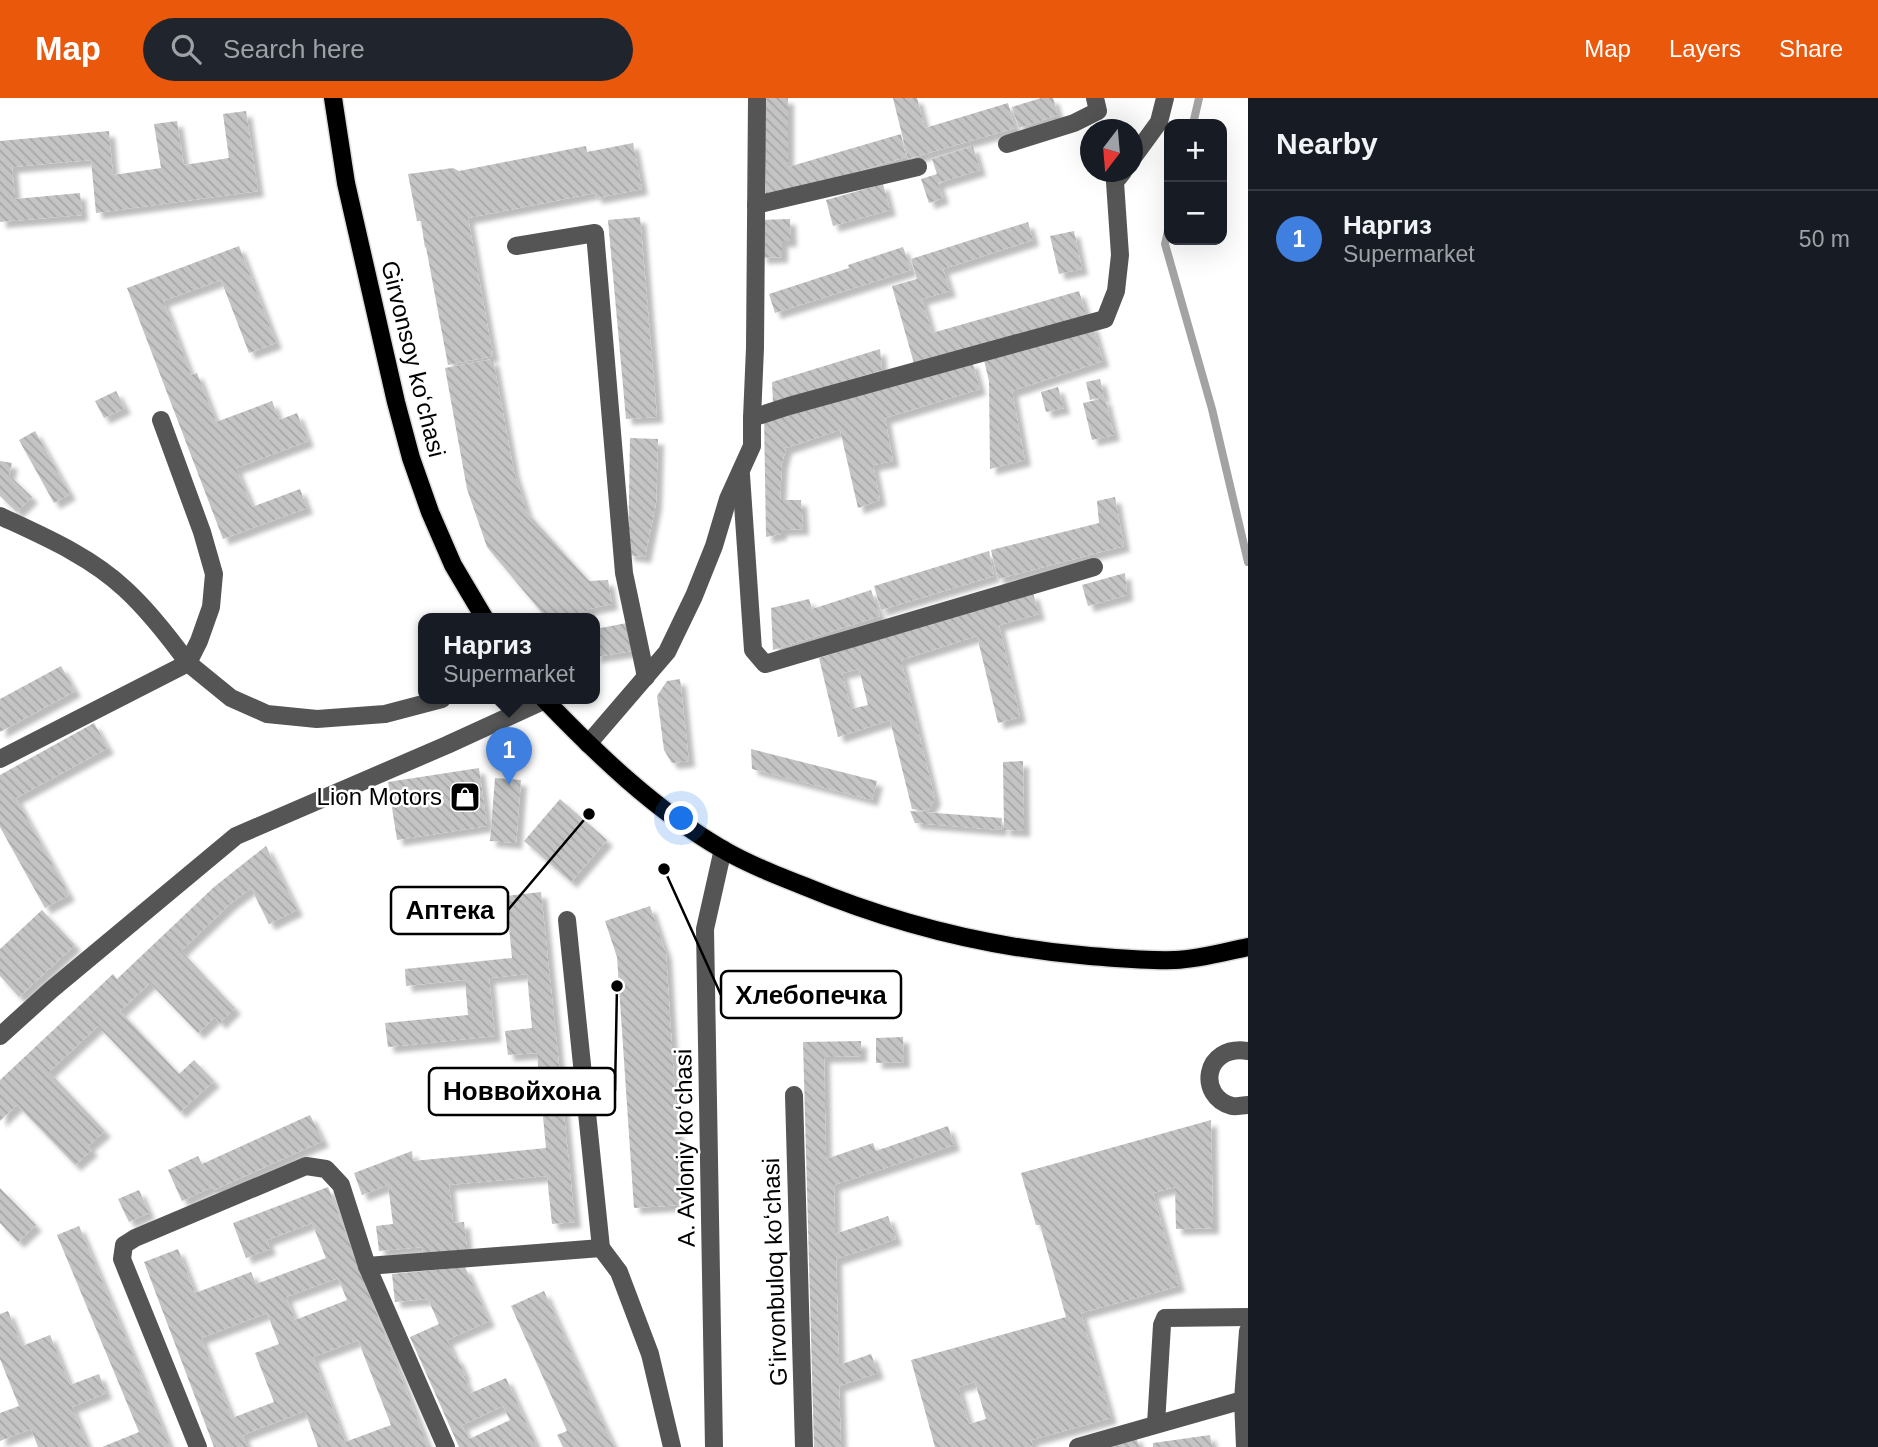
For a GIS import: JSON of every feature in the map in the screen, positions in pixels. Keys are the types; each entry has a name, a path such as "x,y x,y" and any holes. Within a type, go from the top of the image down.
{"main road":[{"name":"Girvonsoy koʻchasi","path":"333,98 349,196 411,458 453,565 481,613"},
{"path":"550,704 588,744 651,799 687,826 723,849 775,875 829,897 940,932 999,945 1055,953 1176,960 1248,947"}],"street":[{"path":"588,744 667,652 715,546 728,499 752,446 757,98"},
{"path":"1007,144 1074,123 1098,111 1095,98"},
{"path":"1143,144 1159,122 1165,98"},
{"path":"756,205 918,167"},
{"path":"752,418 789,405 1105,319 1116,291 1120,255 1115,182"},
{"path":"516,246 595,233 624,573 646,677"},
{"path":"0,759 188,663 199,641 211,607 214,574 202,532 161,420"},
{"path":"740,471 753,650 765,664 1094,567"},
{"path":"0,516 58,544 124,587 162,628 188,663 231,698 267,714 317,719 385,714 423,704"},
{"path":"0,1036 51,990 236,836 447,745 534,704"},
{"name":"A. Avloniy ko‘chasi","path":"714,1447 705,929 723,849"},
{"path":"567,920 601,1248 619,1272 650,1354 672,1447"},
{"path":"1248,1051 1235,1049 1220,1055 1210,1068 1209,1084 1218,1098 1232,1106 1248,1105"},
{"name":"Gʻirvonbuloq koʻchasi","path":"794,1095 804,1447"},
{"path":"198,1447 122,1259 124,1245 306,1166 326,1169 341,1185 367,1266 446,1447"},
{"path":"367,1266 601,1248"},
{"path":"1156,1424 1162,1325 1165,1318 1248,1317"},
{"path":"1245,1447 1243,1400 1248,1331"},
{"path":"1078,1447 1243,1400"}],"building":[{"path":"788,98 788,167 901,134 906,157 766,199 764,99"},
{"path":"893,98 917,98 925,128 1008,103 1015,128 908,159"},
{"path":"1041,98 1053,98 1058,115 1019,128 1012,107"},
{"path":"246,111 258,191 96,213 91,160 12,167 15,199 80,193 82,215 0,222 0,141 109,131 113,175 161,168 154,124 177,121 184,165 229,158 223,114"},
{"path":"633,143 642,189 596,198 595,193 468,218 493,356 448,365 421,221 417,221 408,174 453,168 459,171 586,146 587,152"},
{"path":"973,146 980,170 938,183 943,198 929,203 921,179 937,174 932,159"},
{"path":"883,184 890,210 833,226 826,200"},
{"path":"640,217 657,417 626,419 608,220"},
{"path":"790,219 791,241 782,241 782,257 761,258 760,220"},
{"path":"1028,222 1033,240 943,269 950,291 922,299 932,333 1079,291 1087,318 915,367 892,286 917,279 911,259"},
{"path":"1074,231 1082,269 1059,274 1050,236"},
{"path":"239,246 276,343 249,353 221,280 163,301 191,375 197,373 216,422 272,401 279,420 297,413 308,441 236,468 252,507 300,489 307,508 223,539 127,288"},
{"path":"903,247 911,270 775,313 769,294"},
{"path":"1092,324 1103,361 1012,391 1025,460 990,469 989,381 983,356"},
{"path":"880,349 882,370 773,403 772,382"},
{"path":"493,359 514,472 527,512 589,581 608,580 612,604 577,613 542,613 487,547 467,489 445,368"},
{"path":"972,361 980,389 885,418 893,461 873,465 880,500 858,508 840,430 786,448 782,463 780,500 801,500 803,529 781,530 781,534 766,537 764,415"},
{"path":"1100,379 1104,396 1090,400 1086,382"},
{"path":"1058,387 1064,408 1046,412 1041,392"},
{"path":"116,391 125,408 104,418 95,401"},
{"path":"1105,398 1114,435 1092,440 1083,403"},
{"path":"35,431 70,494 54,503 19,440"},
{"path":"630,438 658,439 656,503 645,557 628,555"},
{"path":"0,461 12,463 9,475 32,497 17,512 0,496"},
{"path":"1115,497 1124,546 998,579 991,550 1099,523 1097,501"},
{"path":"989,551 994,576 881,610 874,586"},
{"path":"1125,573 1127,595 1088,606 1082,585"},
{"path":"871,590 880,616 773,650 771,608 809,599 812,609"},
{"path":"1033,593 1039,614 999,625 1020,717 998,723 977,636 901,660 935,799 928,811 912,809 890,720 838,737 819,658","holes":["859,669 868,705 851,709 842,673"]},
{"path":"627,623 632,651 600,656 600,628"},
{"path":"61,666 75,691 0,732 0,699"},
{"path":"680,679 689,761 672,763 664,750 657,696 667,681"},
{"path":"94,723 108,748 16,798 69,895 45,908 0,827 0,775"},
{"path":"751,749 877,781 872,800 752,769"},
{"path":"1023,761 1024,831 1004,830 1003,762"},
{"path":"479,768 487,826 397,840 388,782"},
{"path":"495,778 521,780 516,843 490,841"},
{"path":"560,799 607,840 571,882 524,841"},
{"path":"910,811 1002,818 1001,830 915,823"},
{"path":"266,846 297,910 269,924 251,888 230,904 181,951 235,1008 220,1023 215,1017 198,1033 150,983 120,1011 179,1074 194,1060 214,1081 180,1112 98,1026 49,1072 105,1131 88,1146 92,1150 75,1165 17,1105 0,1121 0,1080 113,974 117,979 214,887"},
{"path":"541,892 562,1094 444,1106 442,1089 539,1079 537,1053 508,1055 505,1031 532,1028 527,974 489,978 495,1036 388,1047 385,1023 468,1015 465,980 406,986 405,969 512,958 506,896"},
{"path":"650,906 666,954 682,1205 634,1208 617,957 605,921"},
{"path":"42,910 75,945 19,997 0,976 0,949"},
{"path":"903,1037 904,1062 876,1063 876,1038"},
{"path":"861,1041 861,1056 824,1057 826,1159 873,1143 876,1151 948,1126 954,1145 834,1185 835,1234 888,1216 896,1239 836,1259 839,1365 871,1354 878,1373 839,1386 841,1447 814,1447 803,1042"},
{"path":"563,1105 575,1222 552,1224 547,1176 449,1185 453,1223 464,1222 467,1250 423,1255 422,1247 379,1251 376,1226 393,1224 388,1185 362,1195 354,1173 412,1151 413,1161 546,1148 542,1106"},
{"path":"310,1115 323,1141 214,1190 212,1187 182,1201 168,1170 198,1156 202,1164"},
{"path":"1211,1120 1213,1228 1176,1229 1175,1187 1153,1193 1179,1286 1081,1313 1111,1418 1031,1440 1033,1446 1029,1447 935,1447 911,1360 1066,1317 1040,1225 1036,1225 1021,1173","holes":["975,1382 986,1419 969,1424 958,1387"]},
{"path":"328,1187 428,1447 318,1447 305,1411 243,1435 247,1447 214,1447 144,1262 178,1249 195,1293 251,1272 256,1284 326,1258 312,1223 267,1240 270,1249 246,1258 233,1223","holes":["338,1278 347,1300 295,1320 286,1297","267,1313 279,1344 255,1353 274,1402 232,1418 201,1338","358,1340 391,1425 345,1442 313,1357"]},
{"path":"0,1188 36,1225 18,1242 0,1223"},
{"path":"139,1190 149,1213 129,1222 118,1199"},
{"path":"79,1226 170,1447 102,1447 139,1432 57,1235"},
{"path":"465,1267 489,1321 447,1340 471,1393 506,1378 537,1447 459,1447 410,1337 439,1324 428,1299 395,1302 392,1274","holes":["503,1406 510,1420 469,1439 462,1425"]},
{"path":"544,1291 614,1447 563,1447 557,1435 567,1431 511,1306"},
{"path":"8,1311 22,1346 50,1335 70,1385 99,1374 106,1393 72,1407 88,1447 38,1447 31,1429 0,1441 0,1413 19,1406 0,1359 0,1314"},
{"path":"1210,1435 1212,1447 1153,1447 1153,1443"},
{"path":"1136,1436 1139,1447 1104,1447"}],"waterway":[{"path":"1194,119 1199,98"},
{"path":"1165,245 1212,409 1248,562"}],"place":[{"name":"Наргиз","path":"509,785"},
{"name":"Lion Motors","path":"465,797"},
{"name":"Аптека","path":"589,814"},
{"name":"Хлебопечка","path":"664,869"},
{"name":"Новвойхона","path":"617,986"}]}
